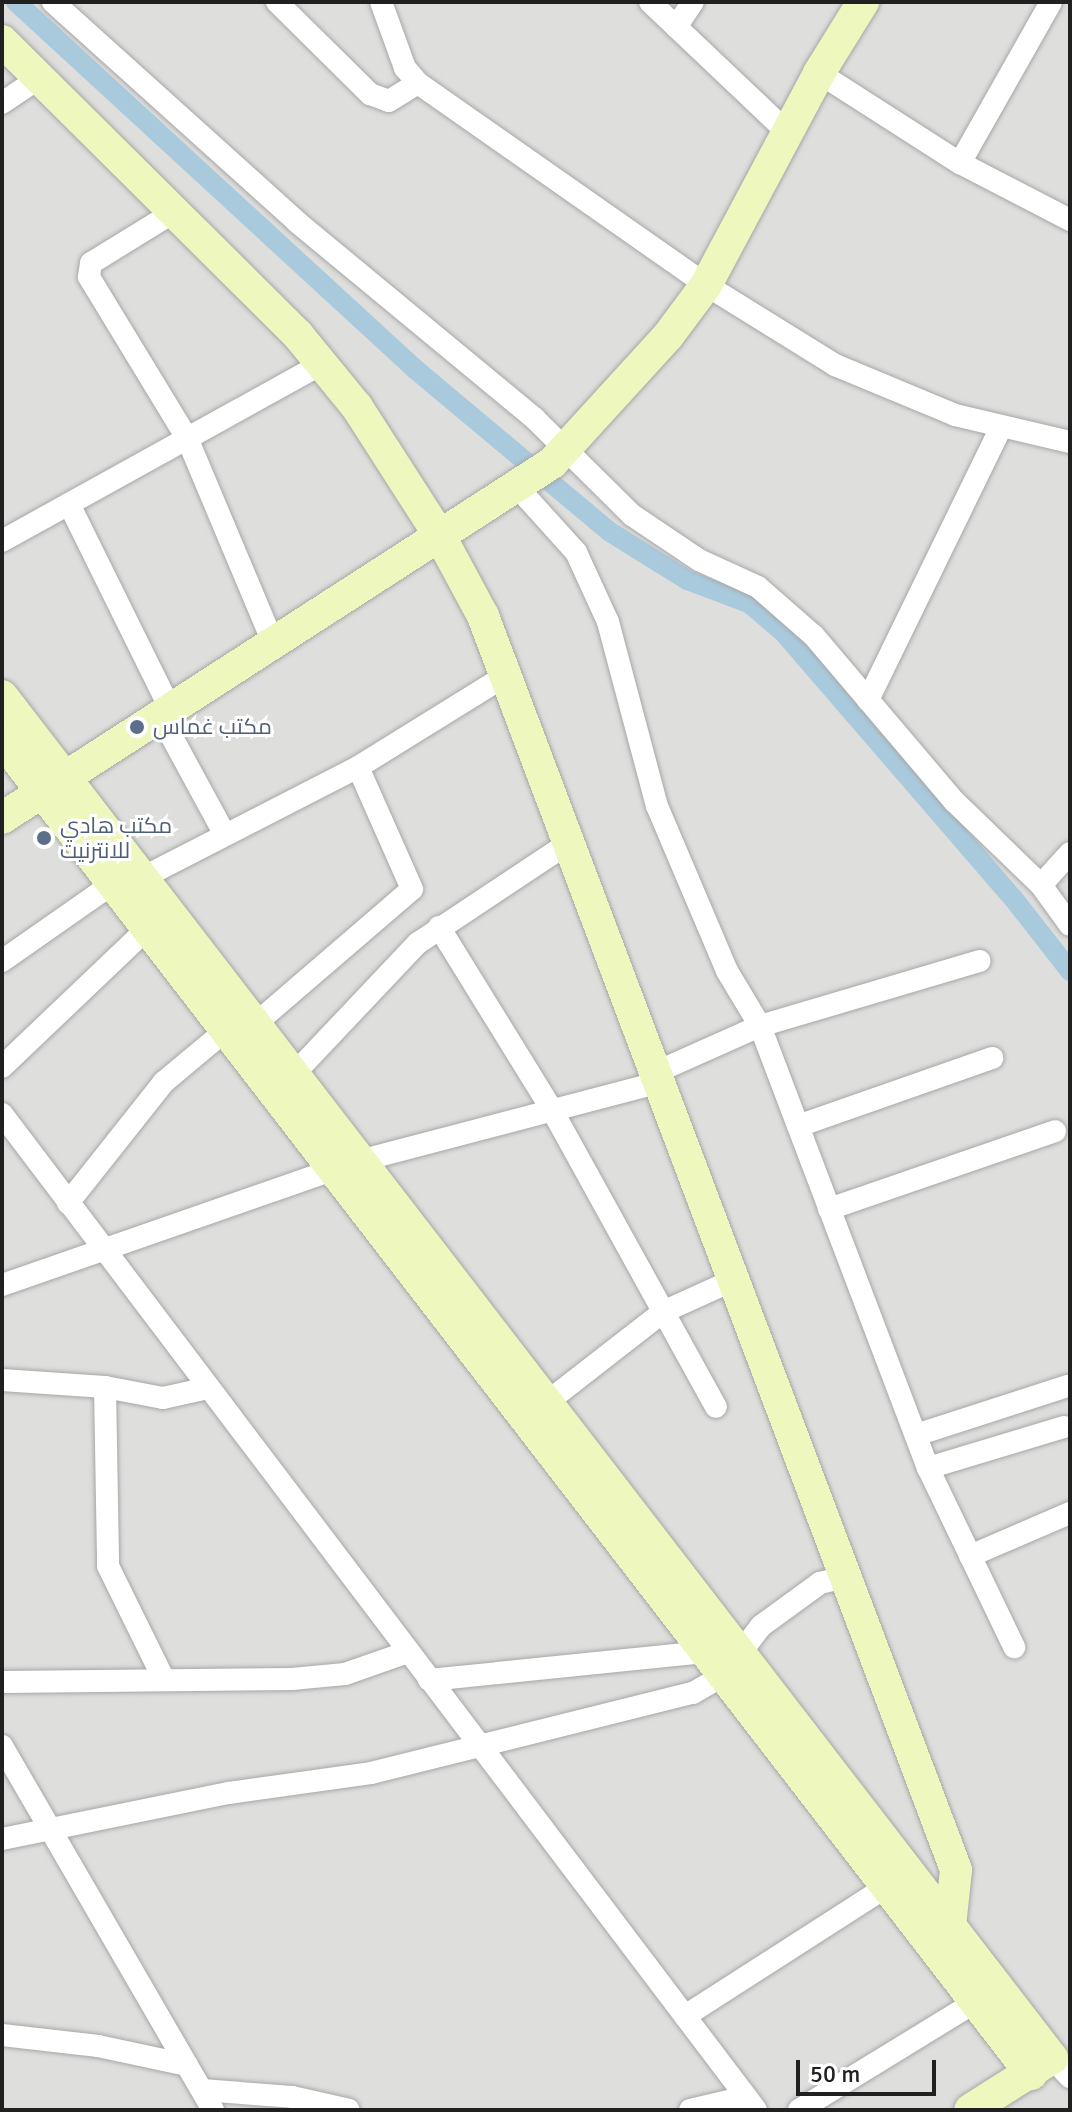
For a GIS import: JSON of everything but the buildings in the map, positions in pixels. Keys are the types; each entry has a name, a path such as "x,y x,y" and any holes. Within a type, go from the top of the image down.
{"street":[{"path":"53,2 560,456 632,515 699,560 758,587 814,636 954,801 1041,885 1070,925"},
{"path":"277,2 370,94 389,101 418,83"},
{"path":"381,2 405,68 418,83 706,285 835,365 955,415 1070,442"},
{"path":"650,2 787,132"},
{"path":"676,27 693,2"},
{"path":"2,818 519,489 560,456 706,285 819,73 863,2"},
{"path":"960,163 1051,2"},
{"path":"2,41 174,212 321,364 357,407 441,538 483,616 654,1078 956,1870 950,1926"},
{"path":"819,73 960,163 1070,220"},
{"path":"2,103 39,78"},
{"path":"174,212 87,267 187,438 274,645"},
{"path":"2,541 321,364"},
{"path":"868,700 1001,427"},
{"path":"519,489 576,552 608,622 657,806 727,971 760,1026 928,1468 1014,1647"},
{"path":"69,504 225,835"},
{"path":"2,961 127,881 358,767 505,676"},
{"path":"2,696 53,786 722,1660 886,1887 975,2002 1051,2070"},
{"path":"2,740 53,786"},
{"path":"68,1203 164,1082 240,1028 412,889 358,767"},
{"path":"293,1075 439,927 567,844"},
{"path":"1041,885 1070,853"},
{"path":"127,881 147,929 240,1028 293,1075 346,1166 546,1403 722,1660 950,1926 1051,2070"},
{"path":"439,927 552,1110 716,1407"},
{"path":"2,1067 147,929"},
{"path":"2,1285 106,1253 346,1166 552,1110 654,1078 760,1026 980,961"},
{"path":"798,1126 992,1058"},
{"path":"2,1114 751,2104"},
{"path":"829,1209 1055,1131"},
{"path":"546,1403 663,1312 731,1281"},
{"path":"2,1380 105,1387 163,1398 208,1388"},
{"path":"916,1435 1068,1386"},
{"path":"105,1387 108,1566 164,1680"},
{"path":"928,1468 1064,1427"},
{"path":"970,1556 1070,1513"},
{"path":"2,1839 49,1827 371,1773 477,1744 502,1743 693,1693 722,1660 761,1626 820,1583 844,1577"},
{"path":"2,1682 345,1674 408,1652"},
{"path":"429,1680 722,1660"},
{"path":"2,1746 213,2110"},
{"path":"685,2016 886,1887"},
{"path":"799,2110 975,2002"},
{"path":"2,2035 98,2046 187,2065"},
{"path":"970,2110 1051,2070"},
{"path":"202,2090 292,2097 349,2110"},
{"path":"690,2110 751,2104"}],"shaded area":[{"path":"2,2 1070,2 1070,2110 2,2110"}],"waterway":[{"path":"16,2 415,369 610,532 687,580 749,603 784,633 1013,898 1070,971"}],"place":[{"name":"مكتب غماس","path":"137,727"},
{"name":"مكتب هادي للانترنيت","path":"44,838"}]}
